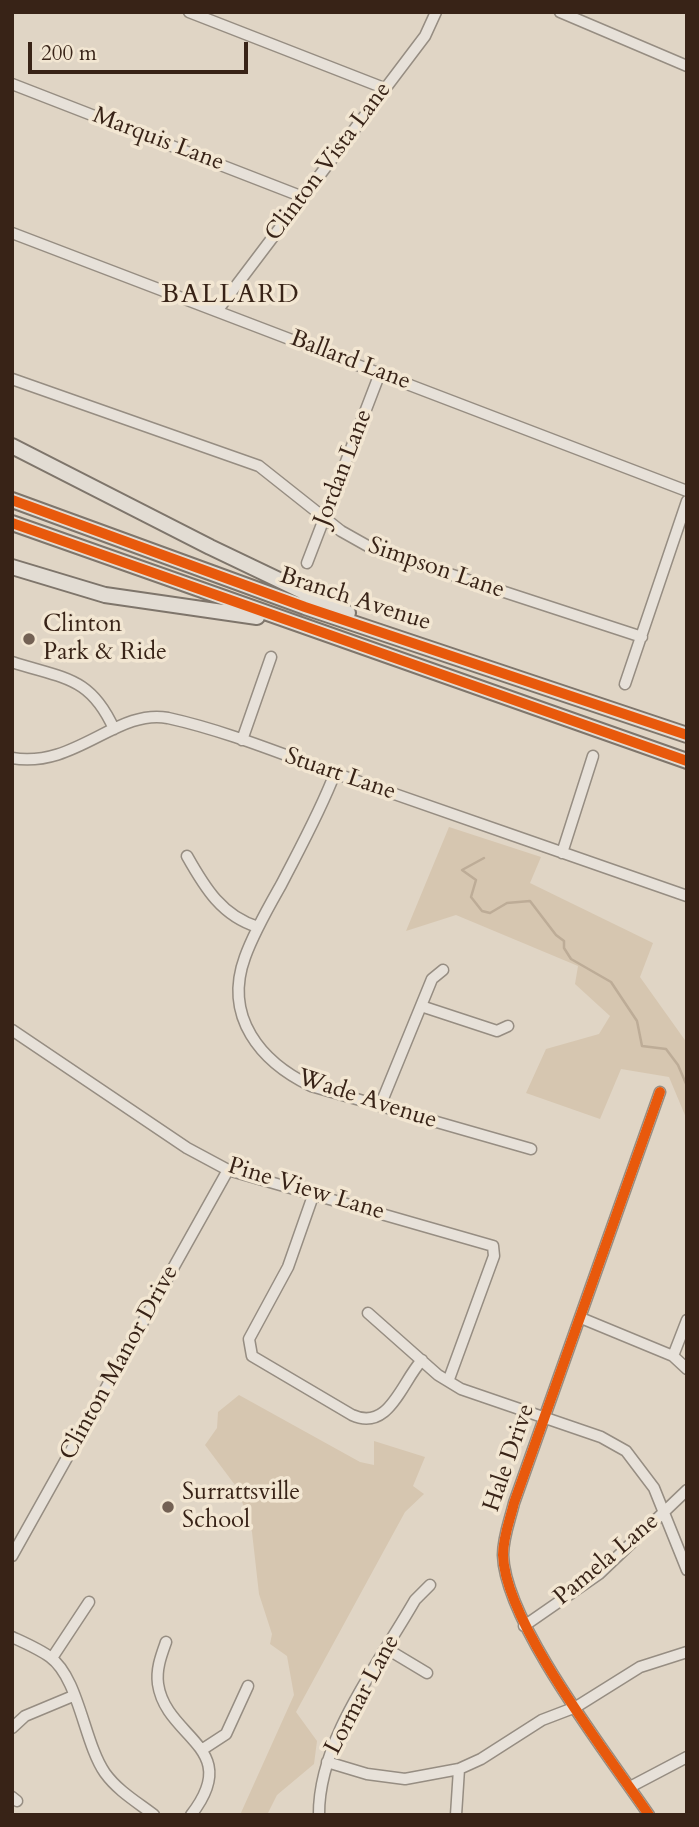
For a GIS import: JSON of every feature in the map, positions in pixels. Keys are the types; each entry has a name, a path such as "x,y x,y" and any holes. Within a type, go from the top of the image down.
{"highway":[{"path":"12,446 335,607 433,648"},
{"name":"Branch Avenue","path":"12,500 305,607 687,735"},
{"name":"Branch Avenue","path":"12,523 687,761"},
{"path":"12,567 105,595 256,617 326,635"}],"street":[{"path":"189,12 384,88"},
{"name":"Clinton Vista Lane","path":"217,311 425,36 436,12"},
{"path":"560,12 687,66"},
{"name":"Marquis Lane","path":"12,84 303,197"},
{"name":"Ballard Lane","path":"12,233 687,491"},
{"name":"Jordan Lane","path":"307,563 380,373"},
{"name":"Simpson Lane","path":"12,379 242,458 270,472 352,538 406,562 642,637"},
{"path":"625,684 687,501"},
{"path":"242,740 271,657"},
{"path":"12,662 89,690 101,701 114,729"},
{"name":"Stuart Lane","path":"12,758 38,760 57,757 114,729 145,719 166,718 242,740 687,896"},
{"path":"562,853 593,756"},
{"name":"Wade Avenue","path":"335,773 323,805 258,927 244,959 239,994 246,1027 262,1054 285,1073 312,1086 531,1149"},
{"path":"187,856 208,892 224,909 258,927"},
{"path":"380,1106 432,979 443,970"},
{"path":"421,1006 498,1031 508,1026"},
{"name":"Pine View Lane","path":"12,1030 187,1148 229,1170 495,1248 449,1379"},
{"name":"Hale Drive","path":"649,1815 524,1626 509,1588 504,1542 514,1503 660,1092"},
{"name":"Clinton Manor Drive","path":"12,1556 229,1170"},
{"path":"314,1193 288,1267 249,1339 252,1356 352,1415 369,1420 384,1415 407,1378 422,1360"},
{"path":"368,1312 438,1375 449,1379 461,1390 601,1437 626,1451 648,1476 687,1570"},
{"path":"581,1318 673,1356 687,1369"},
{"path":"673,1356 687,1320"},
{"name":"Pamela Lane","path":"524,1626 589,1582 687,1490"},
{"name":"Lormar Lane","path":"318,1815 318,1795 327,1762 345,1721 415,1600 430,1585"},
{"path":"52,1658 89,1602"},
{"path":"12,1637 52,1658 69,1681 106,1773 117,1787 154,1815"},
{"path":"166,1642 158,1671 163,1701 203,1749 208,1786 191,1815"},
{"path":"387,1649 427,1673"},
{"path":"327,1762 367,1774 405,1779 459,1769 493,1752 542,1720 576,1707 640,1667 687,1652"},
{"path":"203,1749 226,1734 248,1686"},
{"path":"12,1728 26,1716 73,1696"},
{"path":"630,1787 687,1757"},
{"path":"456,1815 459,1769"}],"shaded area":[{"path":"449,827 541,857 530,883 653,943 640,977 687,1043 687,1120 669,1077 621,1069 600,1119 526,1093 546,1049 599,1034 610,1016 575,984 578,966 456,915 406,931"},
{"path":"239,1395 360,1462 374,1465 374,1441 425,1457 413,1486 424,1494 405,1512 296,1712 317,1741 314,1764 277,1795 267,1815 240,1815 294,1695 287,1656 270,1644 272,1634 259,1594 252,1532 238,1489 205,1445 217,1428 218,1412"}],"waterway":[{"path":"484,858 462,870 476,880 471,897 482,911 490,913 507,903 530,901 556,935 564,941 564,948 571,959 611,982 637,1021 642,1046 666,1049 678,1065 687,1086"}],"cycle path":[{"path":"12,500 305,607 687,735"},
{"path":"12,523 687,761"},
{"path":"649,1815 585,1724 539,1651 508,1583 503,1555 505,1535 514,1503 660,1092"}],"place":[{"name":"Clinton Park & Ride","path":"29,639"},
{"name":"Surrattsville School","path":"168,1507"}],"district":[{"name":"BALLARD","path":"231,296"}]}
